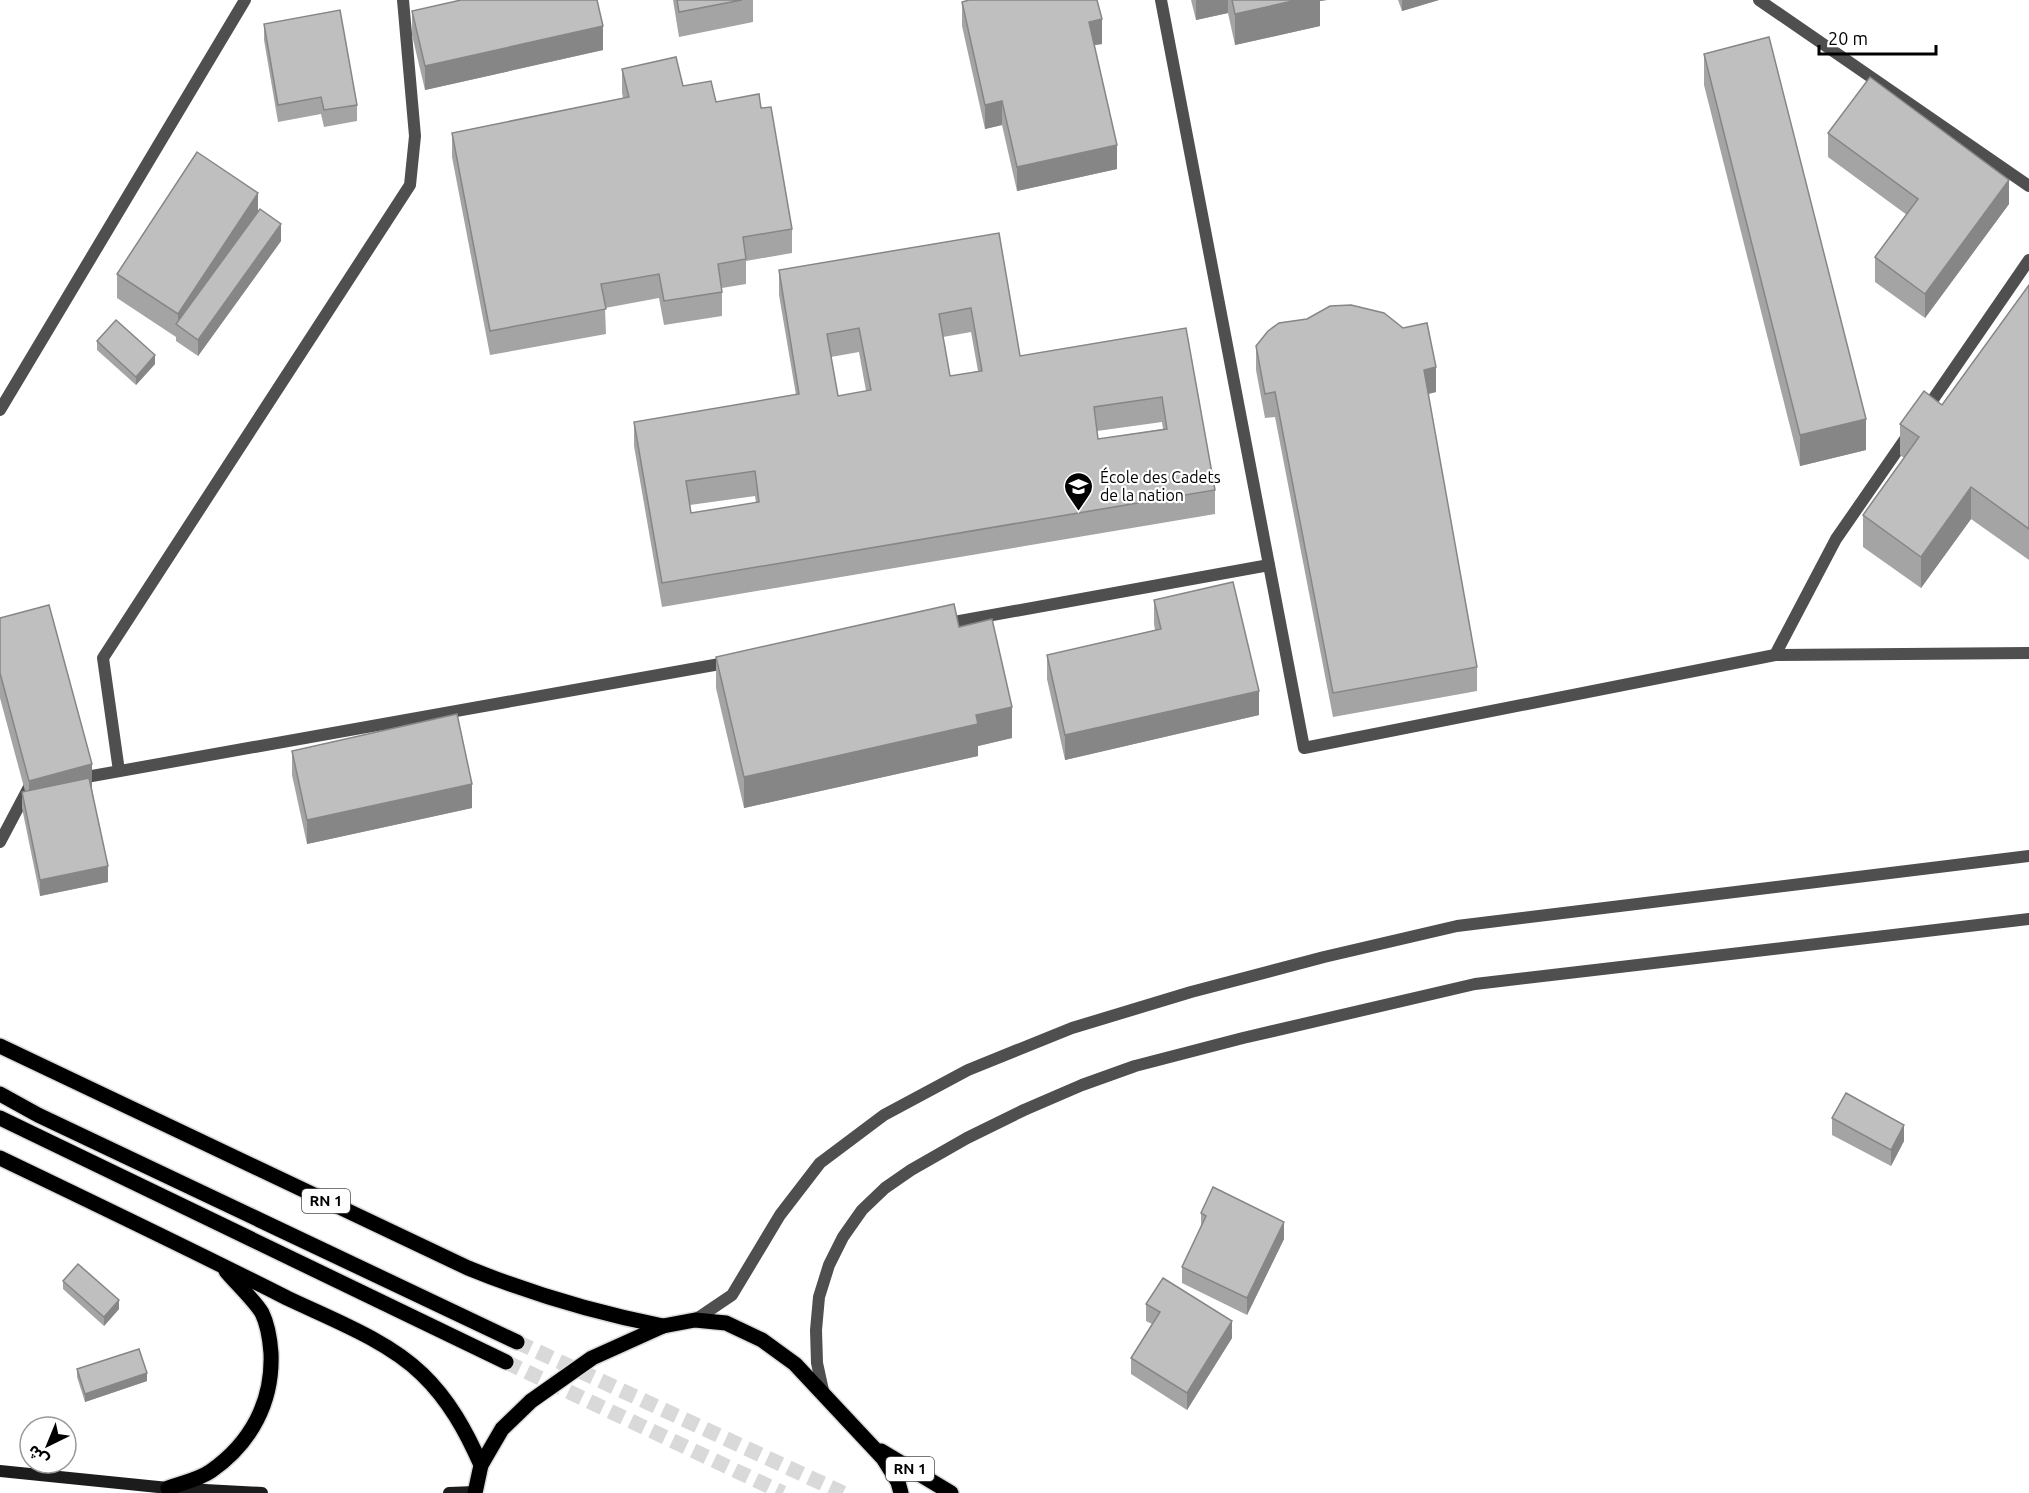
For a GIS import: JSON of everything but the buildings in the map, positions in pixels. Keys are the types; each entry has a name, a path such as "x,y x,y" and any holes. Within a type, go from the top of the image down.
{"main road":[{"name":"RN 1","path":"0,1047 468,1268 564,1303 663,1326"},
{"path":"0,1094 38,1115 517,1342"},
{"path":"0,1118 506,1362"},
{"path":"0,1158 392,1350 421,1373 446,1400 466,1431 481,1465"},
{"path":"168,1488 210,1473 237,1450 255,1426 267,1399 272,1370 271,1351 261,1312 220,1264"},
{"path":"449,1493 475,1493 481,1465 502,1429 531,1401 592,1358 663,1326 695,1320 726,1323 762,1340 795,1364 883,1458 898,1482 901,1493"},
{"name":"RN 1","path":"870,1444 951,1493"},
{"path":"0,1471 168,1488 262,1493"}],"street":[{"path":"0,410 245,0"},
{"path":"119,771 103,658 410,185 415,136 403,0"},
{"path":"1161,0 1304,748 1775,654 2029,653"},
{"path":"1760,0 2029,186"},
{"path":"1775,654 1836,539 2029,260"},
{"path":"929,626 1269,566"},
{"path":"62,782 741,660"},
{"path":"0,842 28,788 40,786"},
{"path":"695,1320 732,1295 780,1215 820,1163 884,1115 968,1070 1072,1028 1191,992 1323,957 1457,926 2029,856"},
{"path":"824,1396 817,1364 816,1330 819,1297 843,1236 862,1210 894,1182 967,1138 1024,1110 1082,1086 1135,1066 1243,1038 1476,984 2029,919"}],"tunnel":[{"path":"517,1342 843,1493"},
{"path":"506,1362 783,1493"}],"place":[{"name":"École des Cadets de la nation","path":"1079,512"}]}
